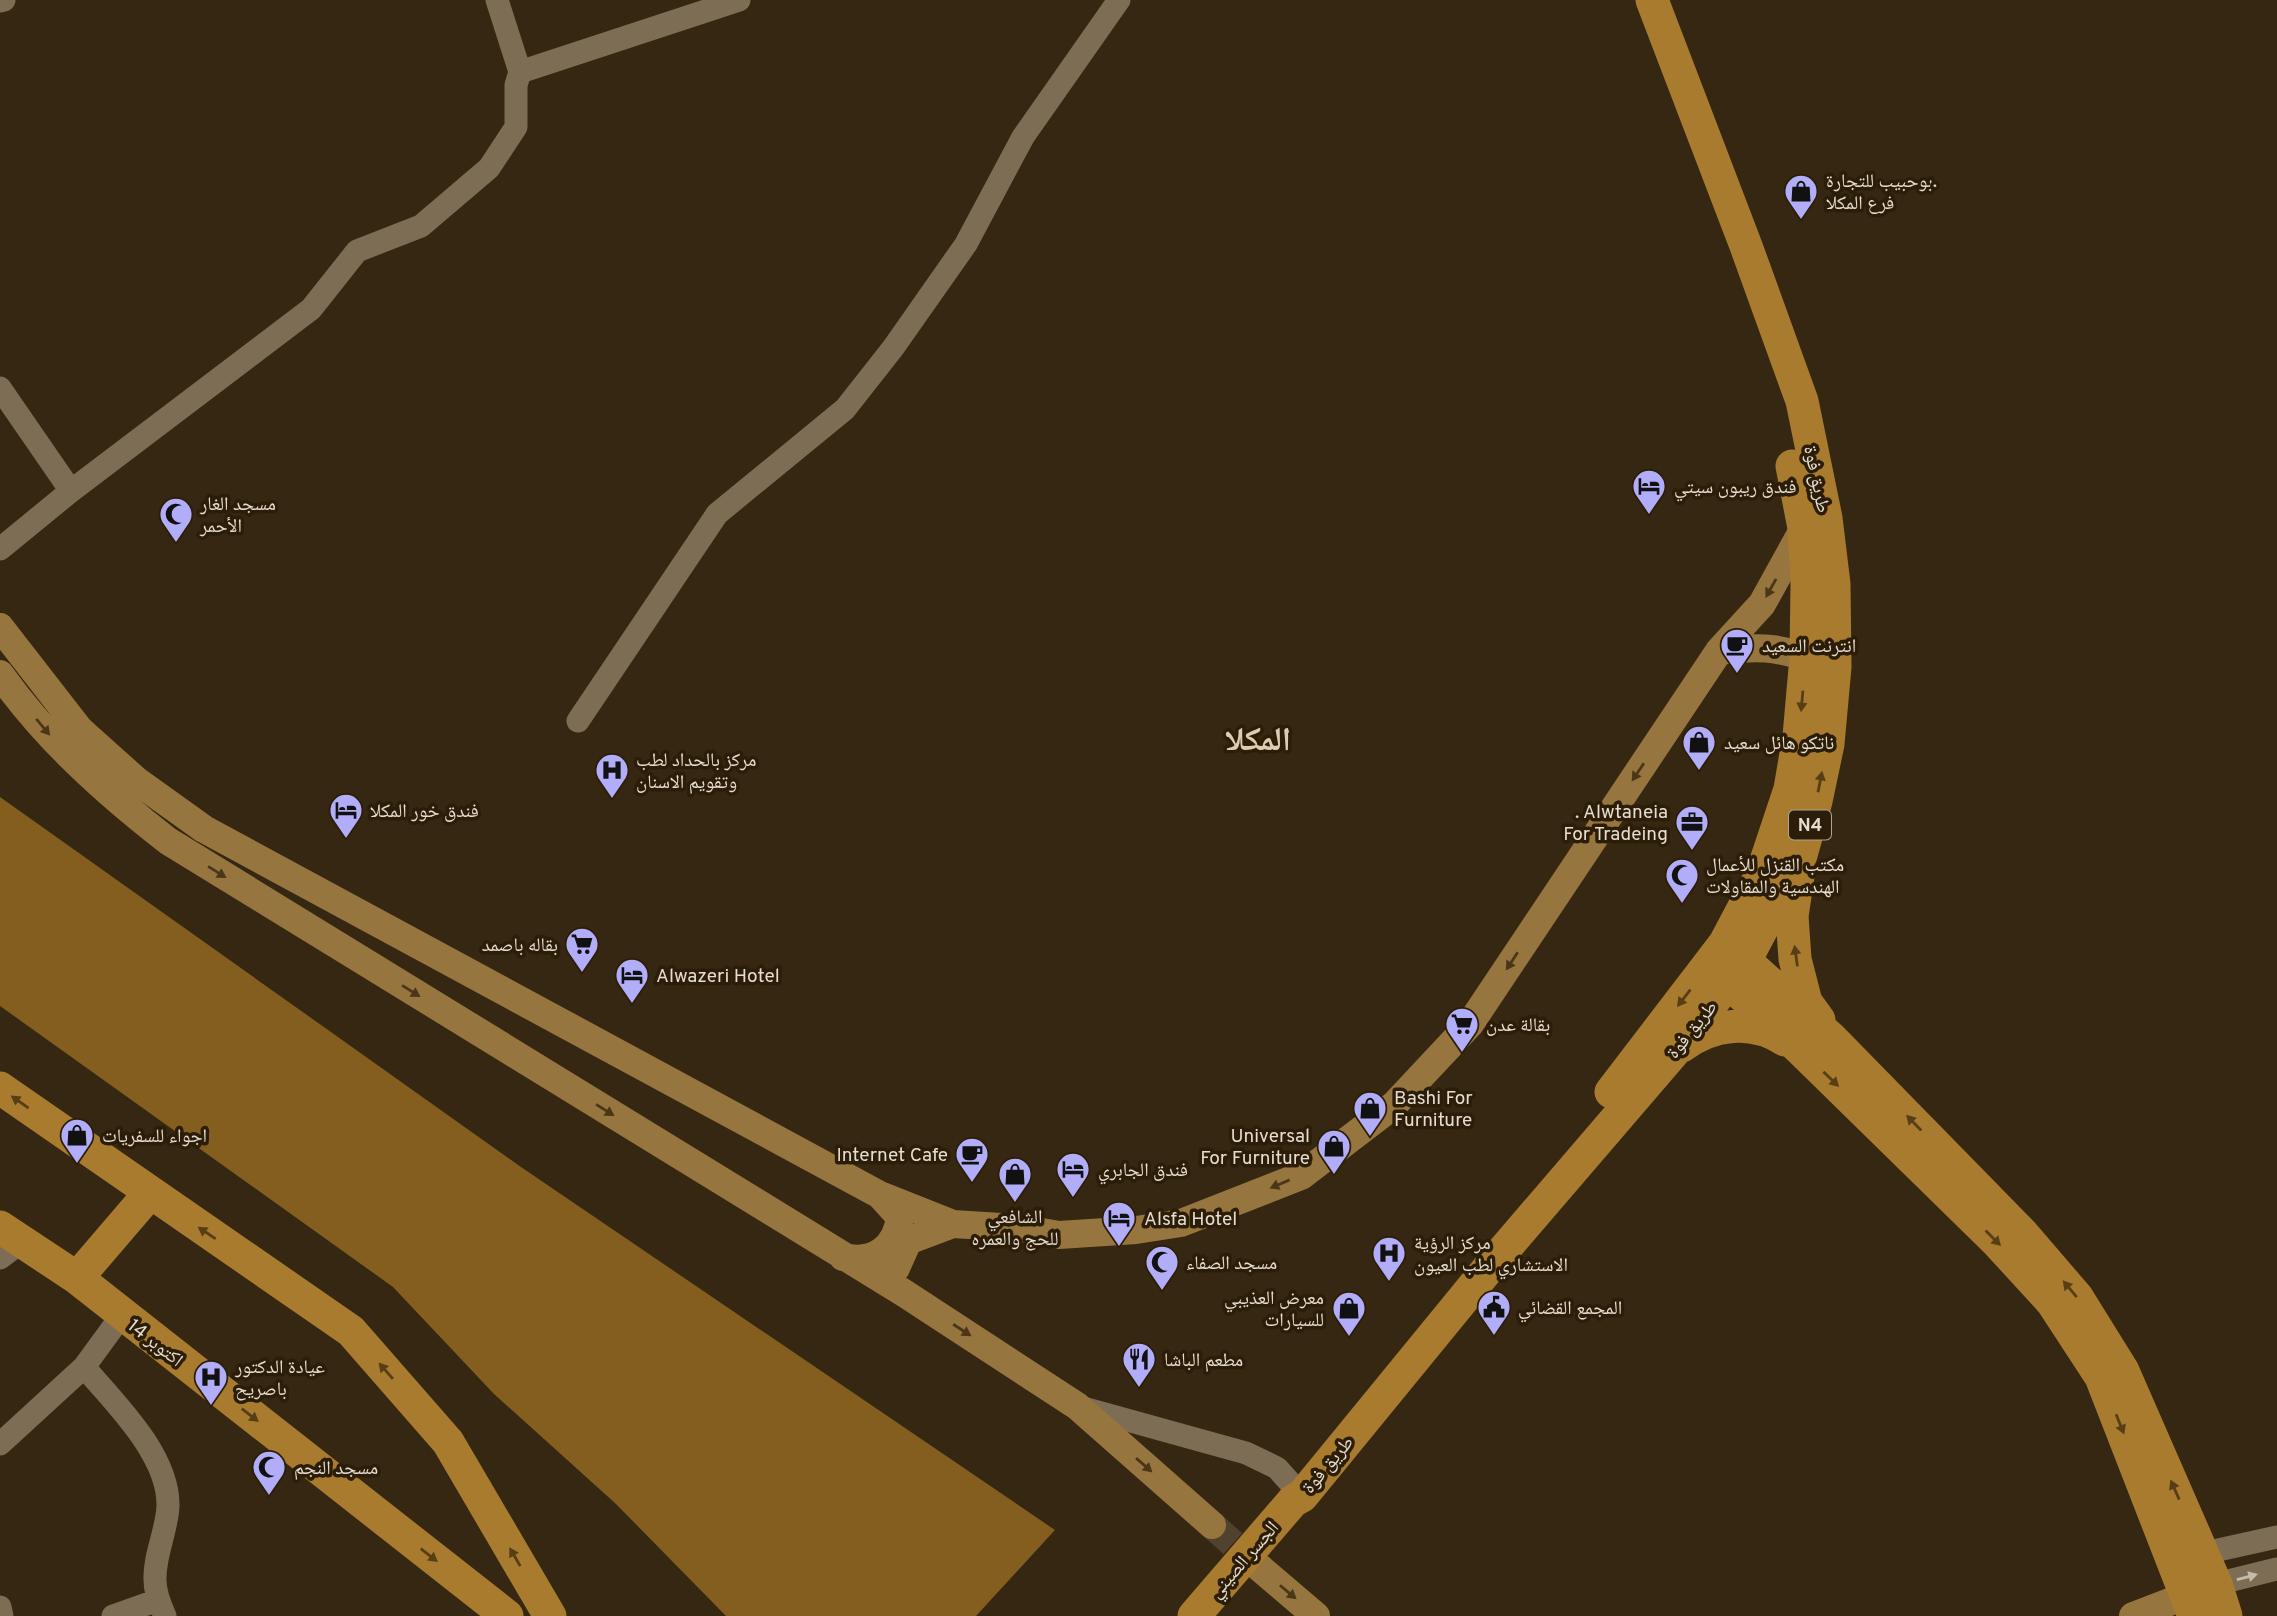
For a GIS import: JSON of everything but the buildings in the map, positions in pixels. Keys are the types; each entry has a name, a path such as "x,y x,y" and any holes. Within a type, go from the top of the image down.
{"highway":[{"name":"طريق فوة","path":"1293,1500 1672,1054 1727,962 1801,855 1816,801 1828,744 1820,662 1807,583 1804,528 1782,411 1631,0"},
{"name":"طريق فوة","path":"1293,1500 1479,1255 1727,962 1762,873 1790,789 1799,736 1820,662 1834,584 1826,518 1802,401 1652,0"},
{"path":"1801,855 1792,916 1795,959 1806,1002 1832,1039 2022,1233 2077,1297 2123,1371 2188,1557 2199,1599 2225,1616"},
{"path":"1727,962 1832,1039"},
{"path":"1727,962 1801,1050 1998,1242 2052,1302 2101,1377 2188,1557"},
{"path":"1672,1054 1704,1032 1720,1027 1742,1026 1779,1036 1801,1050"},
{"path":"0,1088 351,1332 448,1442 550,1616"},
{"path":"77,1278 149,1194"},
{"name":"14 اكتوبر","path":"7,1242 77,1278 507,1616"},
{"name":"الجسر الصيني","path":"1194,1616 1293,1500"}],"main road":[{"path":"0,627 80,730 137,782 204,829 880,1195 953,1224 1019,1228 1059,1235 1136,1230 1181,1223 1301,1175 1394,1105 1470,1024 1719,651 1762,604 1804,528"},
{"path":"1719,651 1753,647 1778,648 1820,662"},
{"path":"0,674 60,747 114,799 168,841 904,1293 1077,1406 1212,1525"},
{"path":"843,1256 856,1260 870,1258 882,1252 892,1242 900,1217 880,1195"},
{"path":"904,1293 896,1268 908,1241 953,1224"},
{"path":"1259,1568 1316,1616"},
{"path":"2133,1616 2199,1599"}],"street":[{"path":"0,549 71,491 312,309 357,251 421,226 489,168 516,127 516,85 520,72 496,0"},
{"path":"520,72 739,0"},
{"path":"578,720 717,514 845,409 893,348 966,244 1023,137 1119,0"},
{"path":"0,388 71,491"},
{"path":"0,1444 84,1367 122,1315"},
{"path":"84,1367 129,1420 155,1458 165,1486 168,1506 155,1580 161,1608 113,1616"},
{"path":"1077,1406 1246,1453 1277,1468 1293,1500"},
{"path":"2188,1557 2277,1537"},
{"path":"2199,1599 2277,1569"},
{"path":"0,1607 2,1616"}],"shaded area":[{"path":"0,797 521,1167 1055,1530 976,1616 726,1616 616,1504 494,1394 393,1287 0,1006"}],"tunnel":[{"path":"1212,1525 1260,1568"}],"place":[{"name":"بوحبيب للتجارة. فرع المكلا","path":"1801,221"},
{"name":"فندق ريبون سيتي","path":"1649,516"},
{"name":"مسجد الغار الأحمر","path":"176,544"},
{"name":"انترنت السعيد","path":"1737,675"},
{"name":"ناتكو هائل سعيد","path":"1699,772"},
{"name":"مركز بالحداد لطب وتقويم الاسنان","path":"612,800"},
{"name":"فندق خور المكلا","path":"346,840"},
{"name":". Alwtaneia For Tradeing","path":"1692,852"},
{"name":"مكتب القنزل للأعمال الهندسية والمقاولات","path":"1682,905"},
{"name":"بقاله باصمد","path":"582,974"},
{"name":"Alwazeri Hotel","path":"632,1005"},
{"name":"بقالة عدن","path":"1462,1054"},
{"name":"Bashi For Furniture","path":"1370,1138"},
{"name":"اجواء للسفريات","path":"77,1165"},
{"name":"Universal For Furniture","path":"1334,1176"},
{"name":"Internet Cafe","path":"972,1184"},
{"name":"فندق الجابري","path":"1073,1199"},
{"name":"الشافعي للحج والعمره","path":"1015,1204"},
{"name":"Alsfa Hotel","path":"1119,1248"},
{"name":"مركز الرؤية الاستشاري لطب العيون","path":"1389,1283"},
{"name":"مسجد الصفاء","path":"1162,1292"},
{"name":"المجمع القضائي","path":"1494,1337"},
{"name":"معرض العذيبي للسيارات","path":"1349,1338"},
{"name":"مطعم الباشا","path":"1139,1389"},
{"name":"عيادة الدكتور باصريح","path":"211,1407"},
{"name":"مسجد النجم","path":"269,1497"}],"district":[{"name":"المكلا","path":"1258,738"}]}
